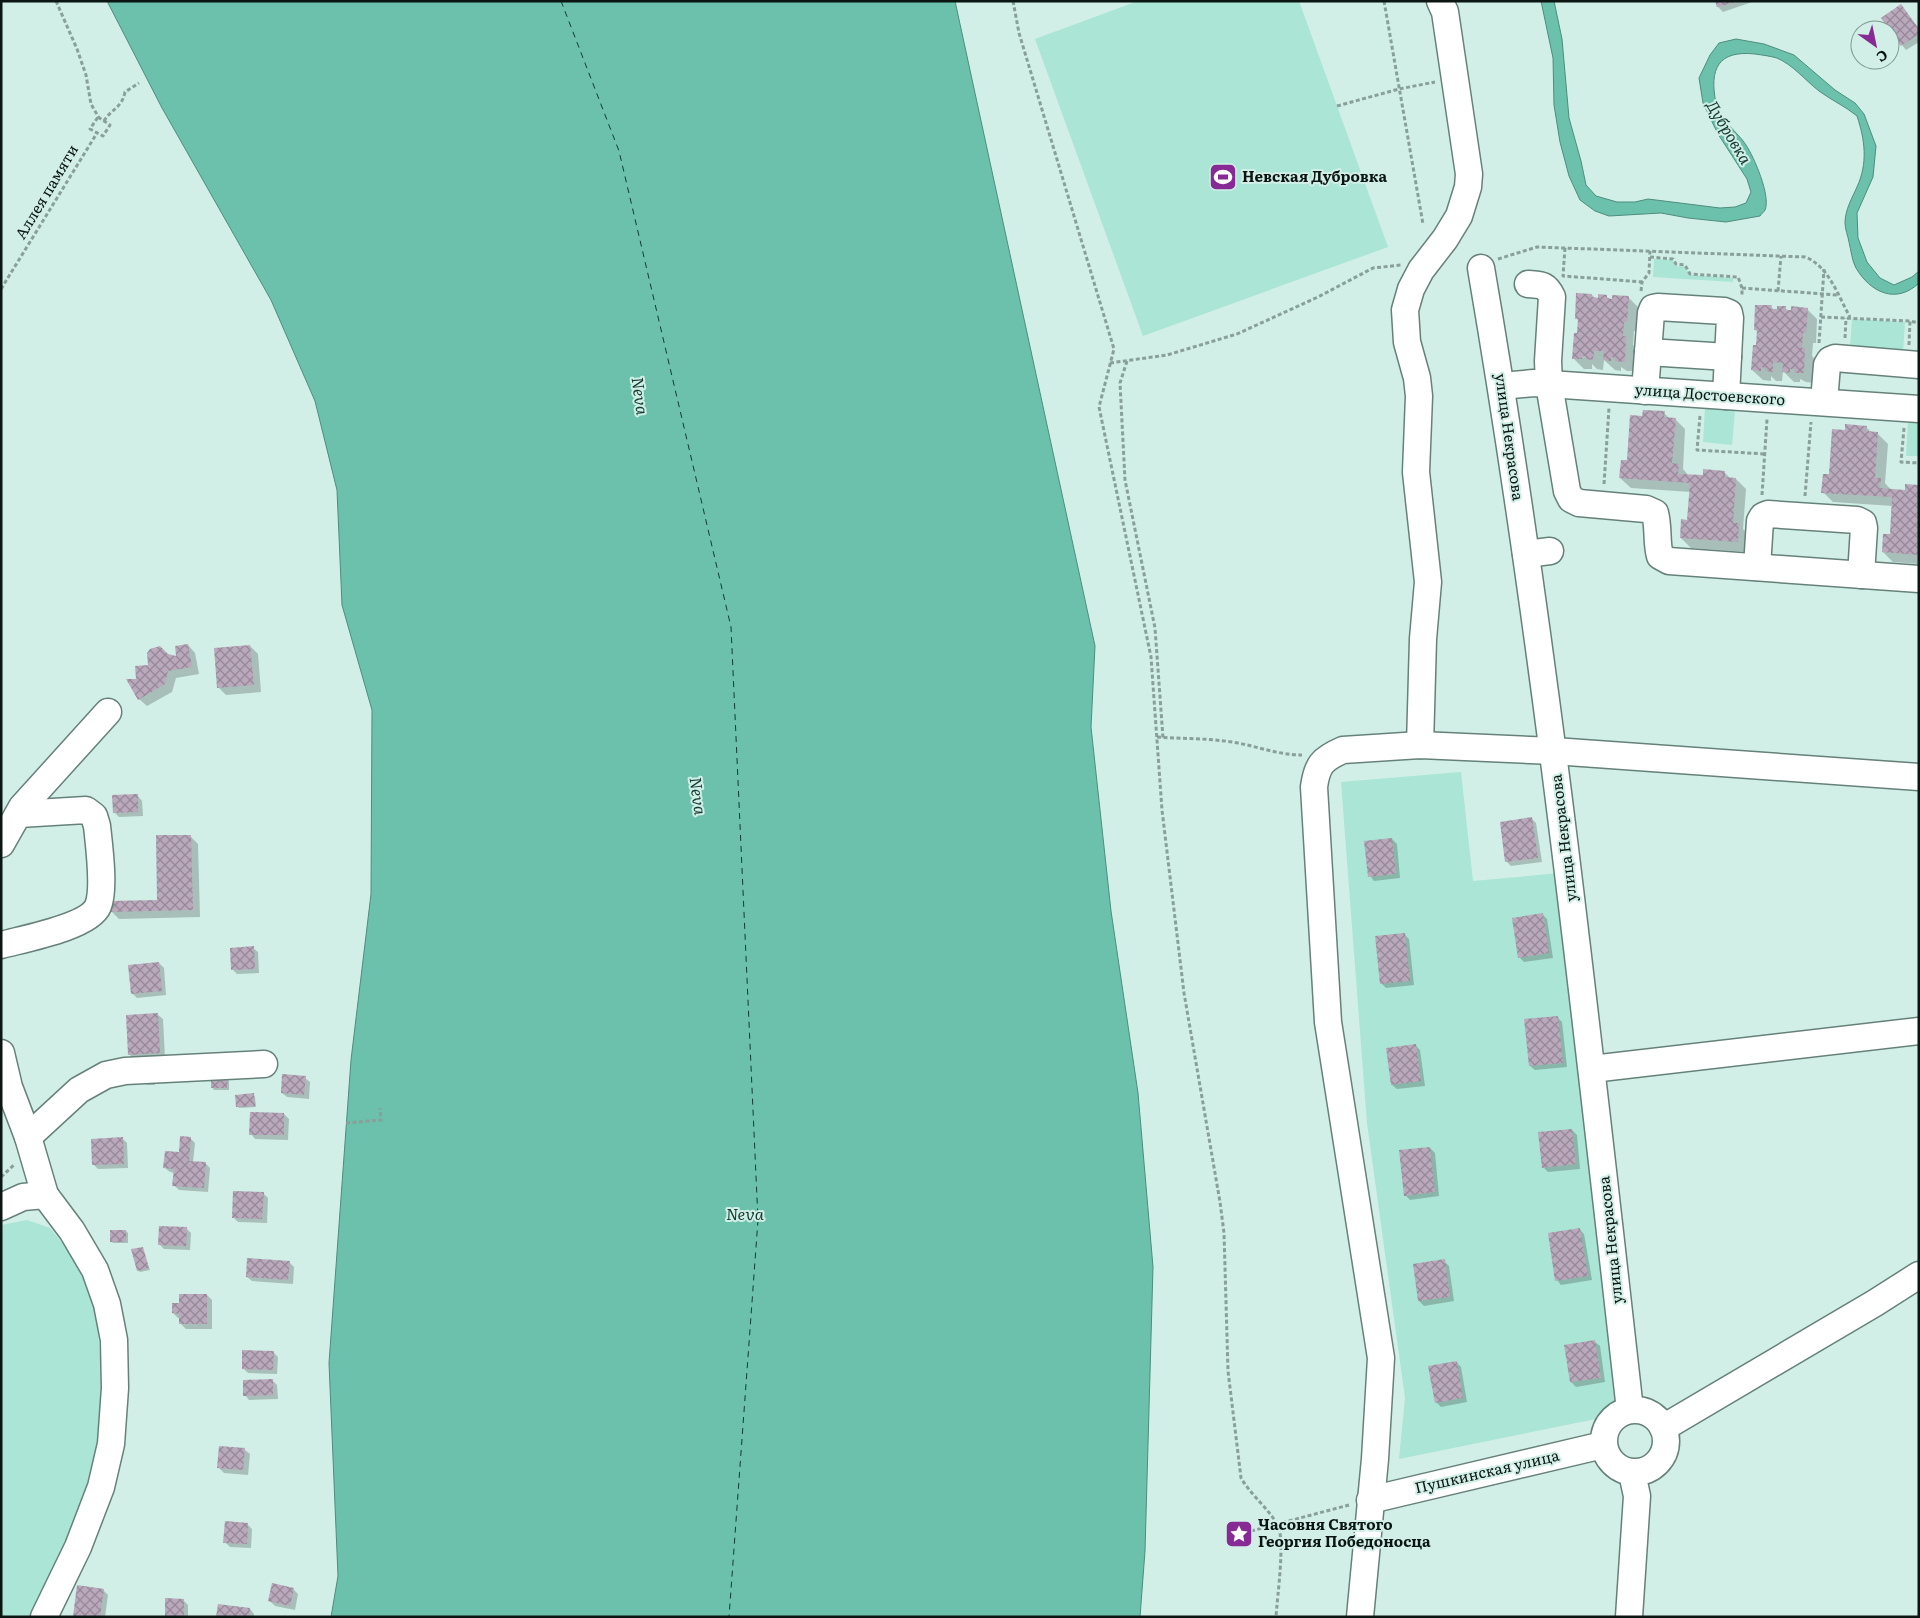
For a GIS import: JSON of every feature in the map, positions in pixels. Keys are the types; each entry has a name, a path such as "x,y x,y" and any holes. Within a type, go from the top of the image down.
{"street":[{"path":"1420,745 1423,639 1428,582 1416,472 1419,396 1417,378 1407,342 1405,310 1411,289 1424,266 1445,239 1459,216 1468,188 1468,161 1445,12 1440,1"},
{"name":"улица Некрасова","path":"1486,265 1501,386 1538,552 1554,752 1630,1410"},
{"path":"1528,284 1542,285 1548,289 1552,296 1548,361 1549,384 1567,491 1571,499 1579,503 1646,509 1656,513 1658,522 1657,546 1660,556 1669,561 1919,580"},
{"path":"1645,391 1651,313 1653,308 1658,307 1724,311 1729,314 1728,357 1714,395"},
{"path":"1648,352 1728,357"},
{"path":"1818,402 1827,365 1834,358 1919,365"},
{"name":"улица Достоевского","path":"1501,386 1520,383 1549,384 1912,408"},
{"path":"1757,567 1760,521 1763,516 1768,514 1858,520 1863,523 1864,528 1861,575"},
{"path":"1,844 19,814 51,773 108,712"},
{"path":"1360,1617 1375,1459 1381,1358 1328,1022 1314,788 1316,771 1322,762 1332,754 1343,750 1420,745 1554,752 1919,777"},
{"path":"1,946 74,925 98,907 101,888 98,826 94,816 86,810 19,814"},
{"path":"1592,1070 1919,1031"},
{"path":"1,1053 9,1086 28,1137 45,1195 72,1231 95,1270 108,1304 114,1340 116,1388 111,1444 102,1487 78,1547 44,1617"},
{"path":"28,1137 79,1090 106,1075 125,1071 264,1064"},
{"path":"1,1207 23,1197 45,1195"},
{"path":"1663,1428 1867,1308 1919,1275"},
{"path":"1630,1410 1644,1411 1650,1414 1663,1428 1666,1441 1664,1454 1657,1464 1646,1471 1632,1473 1622,1470 1606,1456 1603,1445 1607,1426 1613,1418 1630,1410"},
{"name":"Пушкинская улица","path":"1370,1500 1603,1445"},
{"path":"1629,1617 1637,1496 1632,1473"}],"path":[{"path":"56,1 86,74 91,104 99,118 110,125 102,136 90,129 99,118"},
{"path":"1013,1 1019,33 1114,349 1099,407 1150,657 1162,810 1184,993 1224,1234 1228,1371 1241,1478 1248,1491 1278,1525 1281,1538 1276,1617"},
{"path":"1384,1 1423,224"},
{"path":"1336,106 1399,89 1455,79"},
{"path":"104,121 123,102 125,92 140,83"},
{"name":"Аллея памяти","path":"1,289 97,132"},
{"path":"1486,265 1536,247 1805,257 1815,261 1824,268 1850,317"},
{"path":"1564,248 1564,276 1642,282"},
{"path":"1641,299 1642,282 1649,273 1650,251"},
{"path":"1778,291 1781,256"},
{"path":"1650,257 1673,259 1676,264 1685,264 1690,274 1738,277 1742,288 1741,304"},
{"path":"1110,363 1167,355 1237,334 1318,297 1373,268 1399,265 1424,266"},
{"path":"1819,344 1824,268"},
{"path":"1742,288 1838,295"},
{"path":"1821,317 1850,317 1914,321 1919,323"},
{"path":"1914,321 1919,318"},
{"path":"1127,361 1120,383 1125,480 1154,628 1164,738"},
{"path":"1602,505 1611,388"},
{"path":"1714,395 1697,450 1765,454"},
{"path":"1763,516 1762,501 1769,399"},
{"path":"1803,517 1818,402"},
{"path":"1912,408 1901,462 1919,463"},
{"path":"1157,737 1212,739 1294,755 1332,754"},
{"path":"346,1123 381,1120 380,1108"},
{"path":"1251,1531 1370,1500"}],"shaded area":[{"name":"Невская Дубровка","path":"1138,1 1299,1 1388,247 1143,336 1035,39"},
{"path":"1654,259 1672,260 1676,266 1685,267 1690,275 1733,278 1733,282 1653,277"},
{"path":"1852,319 1905,322 1903,352 1850,349"},
{"path":"1705,408 1735,410 1732,445 1703,442"},
{"path":"1908,422 1919,423 1919,456 1906,456"},
{"path":"1461,772 1473,881 1560,873 1620,1398 1596,1419 1399,1459 1405,1398 1367,1123 1341,782"},
{"path":"27,1220 50,1228 72,1255 95,1303 102,1374 99,1440 78,1517 35,1617 1,1617 1,1225"}],"water":[{"name":"Neva","path":"107,1 955,1 1095,646 1091,727 1111,911 1138,1093 1153,1267 1145,1551 1140,1617 331,1617 338,1576 329,1363 351,1060 371,894 372,710 342,605 337,490 315,401 271,300 162,108"},
{"name":"Дубровка","path":"1541,1 1554,1 1562,39 1569,118 1586,185 1596,196 1617,202 1635,202 1648,199 1720,208 1735,207 1746,203 1751,192 1747,179 1718,134 1703,103 1699,78 1710,55 1719,43 1736,39 1764,44 1794,55 1835,90 1855,103 1864,114 1876,146 1873,177 1857,213 1858,238 1867,262 1880,278 1894,285 1912,277 1919,271 1919,283 1910,290 1901,293 1884,293 1869,284 1856,268 1845,228 1845,218 1863,169 1862,134 1857,116 1819,91 1783,61 1774,57 1755,54 1732,55 1719,64 1714,80 1714,91 1718,109 1724,120 1746,145 1761,177 1766,204 1765,210 1760,216 1726,222 1661,213 1609,216 1595,211 1580,200 1569,176 1560,142 1554,105 1553,58"}],"building":[{"path":"1715,1 1735,1 1735,2 1717,7"},
{"path":"1901,4 1919,29 1919,34 1901,46 1900,20 1882,20 1881,18"},
{"path":"1576,293 1592,294 1592,297 1598,298 1598,294 1607,295 1607,298 1612,299 1612,295 1629,296 1627,322 1624,322 1623,336 1626,336 1625,362 1615,361 1615,358 1611,357 1611,361 1603,360 1604,351 1594,351 1593,360 1586,359 1586,356 1582,356 1582,359 1572,359 1574,333 1577,333 1578,319 1575,319"},
{"path":"1755,305 1772,305 1771,309 1777,309 1777,306 1786,306 1786,310 1791,310 1791,306 1808,308 1806,333 1803,333 1802,348 1805,348 1804,373 1794,373 1795,369 1790,369 1790,373 1782,372 1783,363 1773,362 1773,372 1765,371 1765,368 1761,367 1761,371 1751,370 1753,345 1756,345 1757,330 1754,330"},
{"path":"1643,410 1665,411 1664,417 1676,418 1672,463 1679,464 1678,474 1703,475 1703,469 1725,471 1725,477 1736,478 1733,523 1739,523 1738,542 1680,538 1681,519 1687,520 1690,483 1619,478 1621,460 1627,460 1630,415 1642,416"},
{"path":"1845,424 1867,426 1866,431 1878,432 1875,478 1881,478 1880,488 1905,490 1905,484 1919,485 1919,555 1882,552 1883,534 1890,534 1892,497 1821,493 1823,474 1829,474 1832,429 1845,430"},
{"path":"188,644 192,667 168,671 165,684 138,700 126,679 136,679 135,666 148,665 147,653 150,649 160,646 168,654 176,656 175,646"},
{"path":"250,645 254,685 217,688 214,648"},
{"path":"138,794 138,812 113,813 112,795"},
{"path":"1532,817 1538,858 1505,862 1500,822"},
{"path":"156,835 191,835 193,910 110,912 110,901 157,900"},
{"path":"1392,838 1396,874 1368,877 1364,841"},
{"path":"1543,913 1549,953 1518,958 1512,918"},
{"path":"1405,933 1410,981 1380,984 1375,936"},
{"path":"254,946 255,969 231,970 230,948"},
{"path":"159,962 162,991 131,994 128,965"},
{"path":"158,1013 160,1053 128,1055 126,1015"},
{"path":"1558,1016 1563,1063 1529,1066 1524,1019"},
{"path":"1416,1044 1421,1081 1391,1085 1386,1048"},
{"path":"282,1074 306,1076 304,1095 281,1093"},
{"path":"211,1077 228,1077 227,1088 211,1088"},
{"path":"254,1093 255,1106 236,1107 235,1095"},
{"path":"250,1112 284,1113 284,1135 249,1135"},
{"path":"1572,1129 1576,1164 1542,1168 1538,1132"},
{"path":"180,1136 191,1137 189,1161 206,1162 204,1188 172,1186 174,1169 163,1168 165,1151 179,1152"},
{"path":"123,1137 124,1164 92,1165 91,1139"},
{"path":"1430,1147 1435,1192 1404,1196 1399,1150"},
{"path":"233,1191 264,1192 262,1219 232,1218"},
{"path":"159,1226 187,1227 186,1246 158,1245"},
{"path":"1580,1228 1588,1276 1555,1281 1548,1233"},
{"path":"110,1230 126,1230 126,1242 110,1242"},
{"path":"143,1247 149,1268 137,1271 131,1249"},
{"path":"247,1258 290,1261 288,1280 246,1277"},
{"path":"1445,1259 1450,1297 1418,1301 1413,1264"},
{"path":"179,1294 207,1294 207,1324 179,1324 179,1314 172,1313 172,1303 179,1303"},
{"path":"1595,1340 1601,1378 1570,1382 1564,1345"},
{"path":"242,1350 274,1351 273,1370 242,1369"},
{"path":"1457,1361 1463,1398 1435,1403 1428,1366"},
{"path":"273,1379 273,1395 243,1396 243,1380"},
{"path":"219,1446 245,1448 243,1470 217,1468"},
{"path":"225,1521 248,1523 247,1544 223,1543"},
{"path":"272,1583 294,1588 290,1606 268,1601"},
{"path":"77,1585 104,1589 100,1617 73,1617"},
{"path":"165,1598 184,1599 184,1617 165,1617"},
{"path":"218,1604 250,1608 249,1617 216,1617"}],"ferry route":[{"path":"561,1 619,151 731,627 758,1220 729,1617"}],"place":[{"name":"Невская Дубровка","path":"1223,177"},
{"name":"Часовня Святого Георгия Победоносца","path":"1239,1534"}]}
